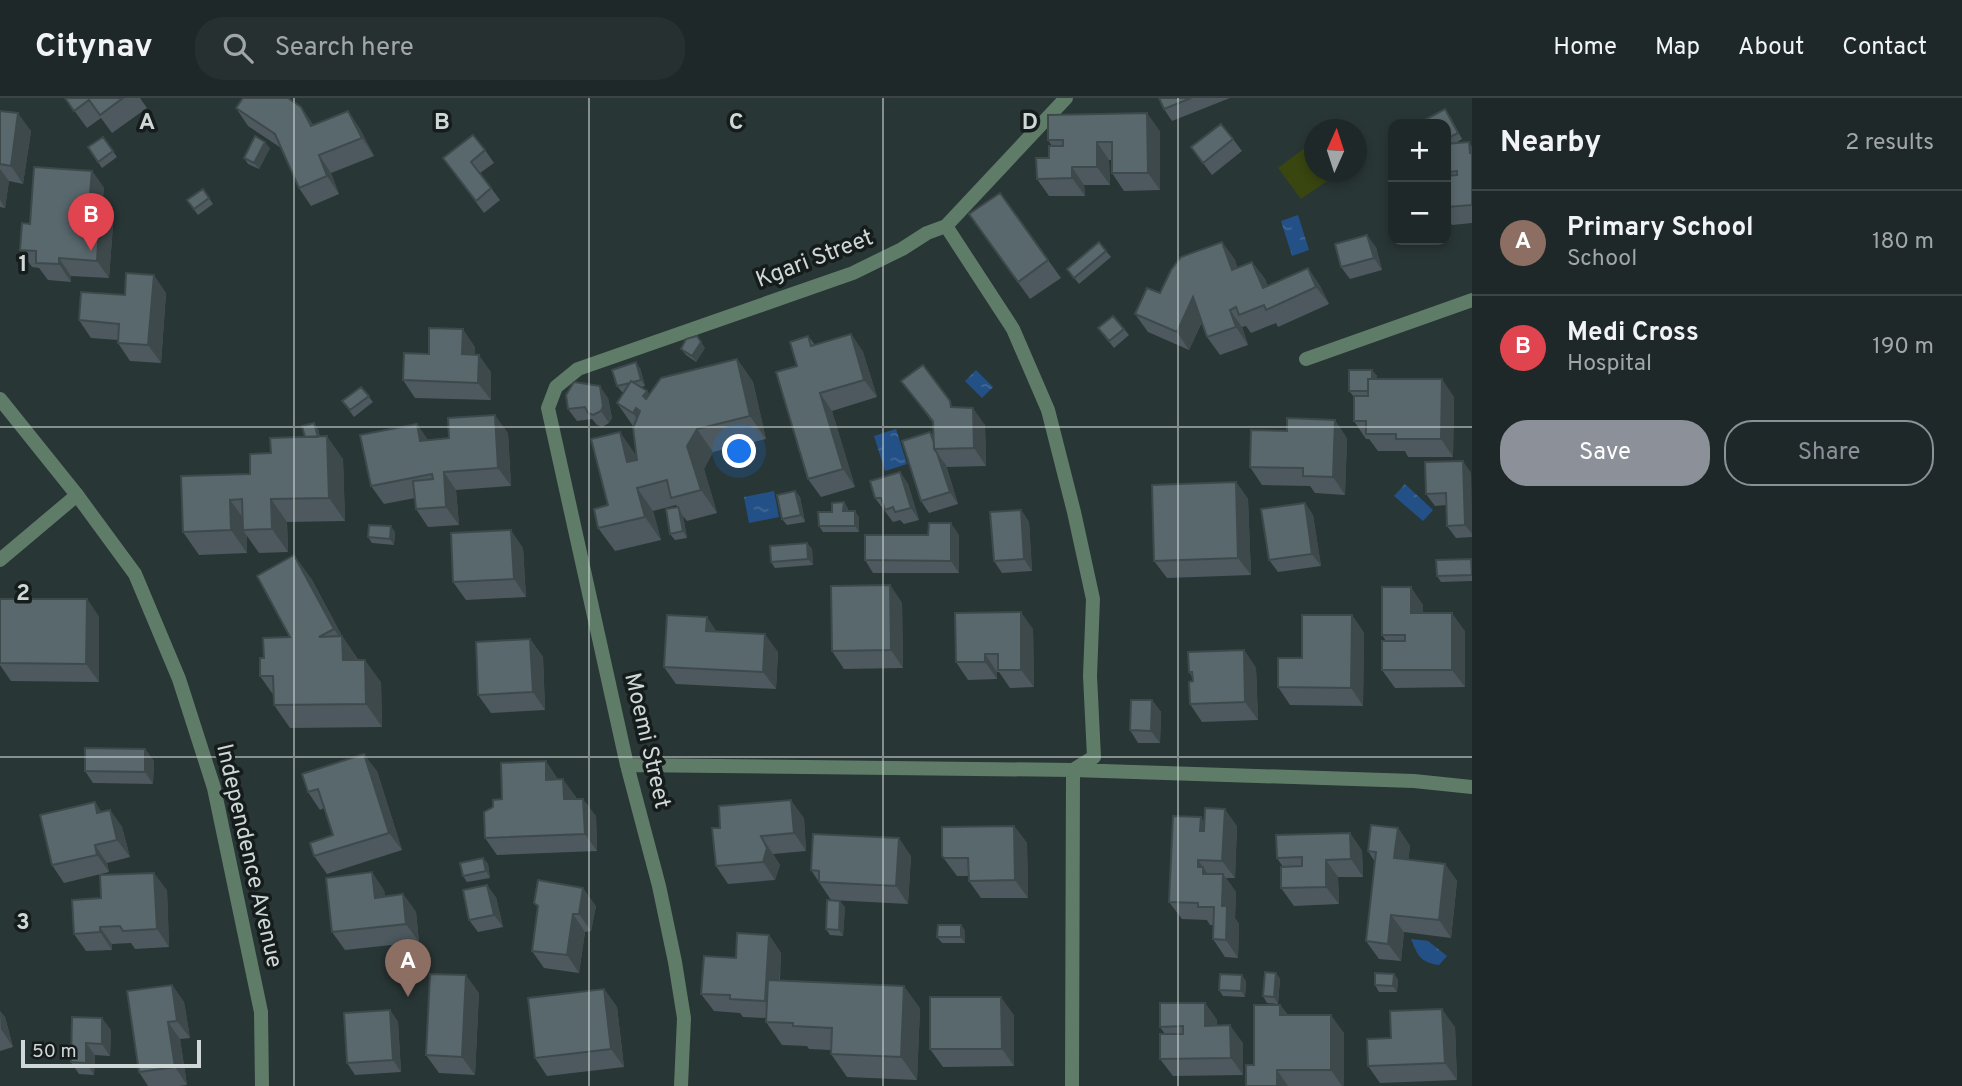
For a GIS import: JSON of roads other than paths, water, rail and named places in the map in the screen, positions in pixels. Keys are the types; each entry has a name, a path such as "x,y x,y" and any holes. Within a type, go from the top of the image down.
{"street":[{"name":"Kgari Street","path":"548,408 556,387 578,369 853,273 902,249 927,233 946,226 1066,98"},
{"path":"946,226 1013,329 1048,410 1074,512 1093,599 1090,676 1094,757 1073,770"},
{"path":"1306,359 1472,300"},
{"name":"Independence Avenue","path":"0,399 77,495 135,574 179,679 214,788 261,1012 261,1086"},
{"name":"Moemi Street","path":"548,408 627,765 676,962 684,1018 681,1086"},
{"path":"0,560 77,495"},
{"path":"627,765 1073,770 1414,781 1472,787"},
{"path":"1072,1086 1073,770"}],"water":[{"path":"1298,215 1309,250 1292,256 1281,221"},
{"path":"976,370 993,387 982,398 965,381"},
{"path":"896,429 907,464 885,471 874,436"},
{"path":"1405,484 1433,510 1423,521 1394,496"},
{"path":"774,491 779,517 749,523 744,497"},
{"path":"1411,939 1428,941 1447,956 1439,965 1428,962 1418,954"}],"place":[{"name":"Medi Cross","path":"91,251"},
{"name":"Primary School","path":"408,997"}]}
